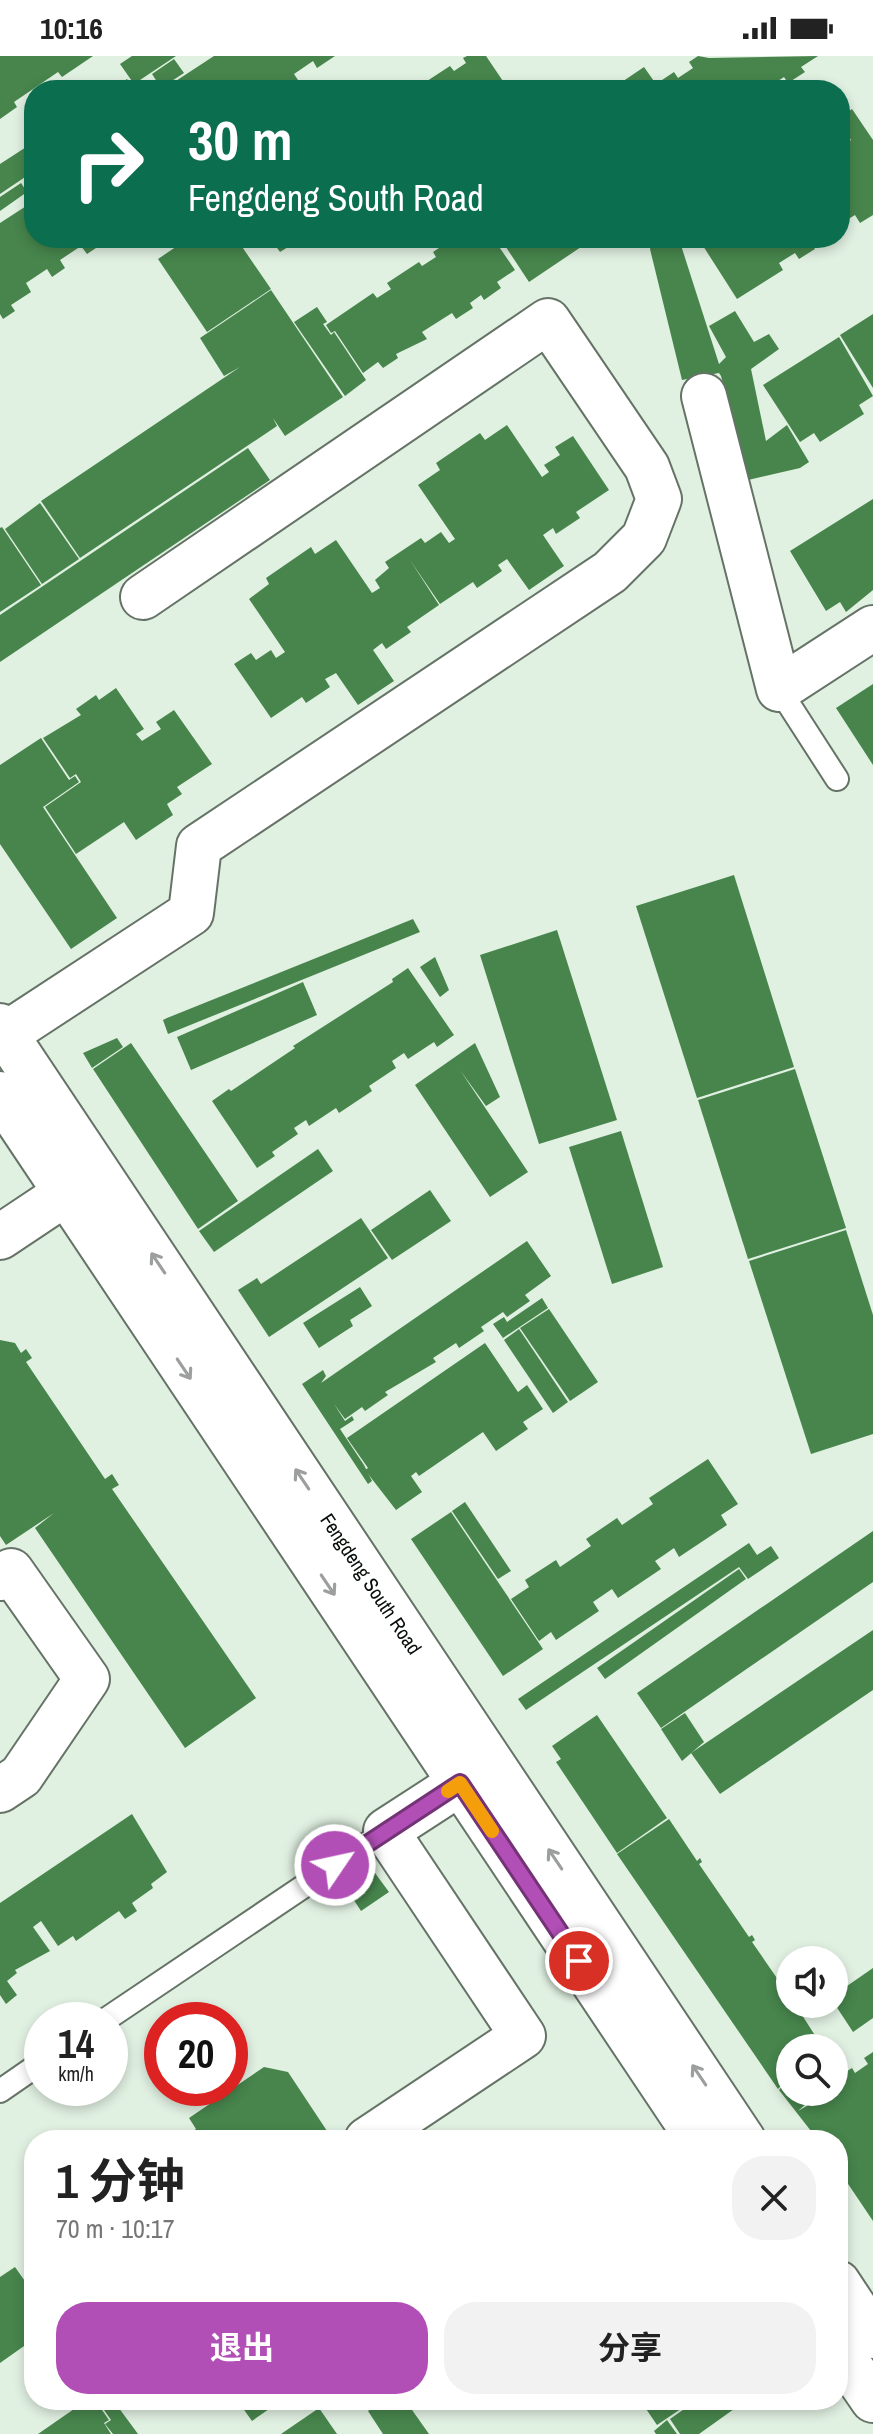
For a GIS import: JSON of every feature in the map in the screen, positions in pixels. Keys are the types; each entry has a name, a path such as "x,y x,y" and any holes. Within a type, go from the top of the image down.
{"street":[{"path":"3,1030 191,913 199,846 610,572 644,538 659,499 647,467 548,321 143,597"},
{"path":"704,396 779,689 873,628"},
{"name":"Fengdeng South Road","path":"3,1030 736,2130"},
{"name":"Fengdeng South Road","path":"0,1094 692,2130"},
{"path":"0,1237 66,1193"},
{"path":"0,1578 11,1571 87,1679 21,1776 0,1790"},
{"path":"382,2130 523,2036 386,1831 460,1783"},
{"path":"848,2298 873,2336"},
{"path":"848,2364 873,2400"}],"lane":[{"path":"779,689 837,779"},
{"path":"128,2005 386,1831"},
{"path":"0,2091 24,2074"}],"building":[{"path":"0,56 93,56 62,77 58,72 46,80 24,80 24,95 14,102 17,107 0,119"},
{"path":"132,56 176,56 140,80 131,80 120,64"},
{"path":"214,56 335,56 317,68 313,61 294,74 298,80 177,80"},
{"path":"486,56 502,80 429,80 450,66 454,71 466,63 463,58"},
{"path":"698,56 818,56 801,67 805,72 793,80 784,77 780,80 662,80 674,72 678,78 693,68 689,62"},
{"path":"174,59 184,73 173,80 156,80 152,74"},
{"path":"644,67 653,80 625,80"},
{"path":"850,110 873,140 873,215 860,223 855,215 850,218"},
{"path":"24,148 24,178 0,194 0,164"},
{"path":"21,183 24,188 24,194 0,211 0,197"},
{"path":"24,207 24,248 78,248 60,260 65,268 52,277 47,269 26,283 31,292 11,305 15,311 3,319 0,314 0,223"},
{"path":"82,248 96,248 87,254"},
{"path":"174,248 243,248 271,289 207,332 158,259"},
{"path":"439,248 500,248 515,270 497,282 501,288 484,300 481,295 470,303 473,308 456,319 452,313 422,332 427,339 396,354 398,358 383,368 378,362 363,373 335,331 331,333 326,325 373,293 377,298 391,289 387,283 419,262 422,266 436,257 433,252"},
{"path":"507,248 580,248 529,282"},
{"path":"682,248 719,364 726,357 709,326 735,311 754,342 769,334 779,349 751,369 766,441 787,425 809,462 800,468 748,480 721,376 719,373 682,380 650,249"},
{"path":"704,248 814,248 799,259 795,253 779,263 783,270 737,299"},
{"path":"271,290 343,397 285,436 273,418 277,426 80,558 41,501 240,367 224,376 200,338"},
{"path":"317,307 327,322 323,324 331,335 334,332 366,380 345,396 294,322"},
{"path":"873,314 873,388 840,335"},
{"path":"839,337 873,396 859,405 864,414 820,442 814,433 800,442 763,385"},
{"path":"507,425 542,477 549,472 544,465 560,455 555,447 573,436 609,490 576,512 580,518 556,534 553,528 543,535 564,566 529,590 507,559 498,565 502,571 477,588 473,582 440,604 410,560 439,605 407,627 411,632 386,649 382,643 373,650 394,681 358,705 336,673 325,679 330,687 306,703 302,697 271,718 234,664 251,653 256,660 271,650 276,658 285,652 249,599 269,584 266,578 311,547 315,554 336,540 372,593 380,588 375,580 389,568 385,562 421,538 425,543 441,532 449,543 455,539 418,485 440,470 436,463 480,433 485,440"},
{"path":"248,448 270,480 0,662 0,615"},
{"path":"873,499 873,590 846,612 840,602 826,611 790,551"},
{"path":"40,503 79,559 42,584 5,529"},
{"path":"0,528 41,585 0,612"},
{"path":"873,684 873,765 836,708"},
{"path":"116,688 144,729 136,734 142,741 161,729 156,722 174,710 212,764 177,787 182,794 167,804 173,815 136,840 124,822 76,854 45,807 81,782 76,774 70,778 43,738 81,715 76,709 96,695 99,700"},
{"path":"41,738 69,780 75,776 79,782 43,807 117,918 71,949 0,844 0,765"},
{"path":"734,875 794,1067 697,1098 636,906"},
{"path":"413,919 420,932 168,1034 163,1020 167,1018"},
{"path":"557,930 617,1120 539,1144 480,955"},
{"path":"435,957 449,990 440,997 420,967"},
{"path":"408,968 454,1035 437,1047 434,1042 408,1059 404,1053 392,1061 396,1068 369,1086 372,1091 339,1113 336,1108 309,1126 306,1120 294,1128 298,1134 272,1152 275,1156 257,1168 212,1101 393,982 392,979"},
{"path":"303,982 317,1015 191,1070 177,1037"},
{"path":"117,1038 123,1047 92,1068 83,1053"},
{"path":"131,1043 238,1201 198,1229 93,1069"},
{"path":"475,1043 500,1097 486,1106 460,1070 528,1172 490,1197 415,1085"},
{"path":"795,1069 846,1228 748,1259 698,1100"},
{"path":"621,1131 663,1267 612,1284 569,1147"},
{"path":"318,1149 333,1171 214,1252 199,1231"},
{"path":"430,1190 451,1221 392,1260 371,1230"},
{"path":"361,1218 388,1258 269,1337 238,1290 257,1278 261,1284"},
{"path":"846,1230 873,1315 873,1434 811,1454 749,1261"},
{"path":"527,1241 551,1276 525,1295 530,1301 507,1317 503,1312 481,1327 484,1331 459,1348 456,1343 433,1358 436,1362 385,1392 388,1395 365,1411 362,1407 345,1419 334,1404 345,1421 352,1416 354,1420 340,1429 364,1465 372,1481 368,1484 302,1384 323,1370 326,1376 321,1383"},
{"path":"360,1287 372,1306 350,1320 353,1326 319,1348 303,1323"},
{"path":"542,1298 548,1308 503,1338 493,1324 504,1317 507,1322"},
{"path":"549,1309 598,1382 570,1401 520,1328"},
{"path":"519,1329 568,1402 553,1413 504,1340"},
{"path":"0,1340 15,1343 21,1353 26,1349 32,1358 26,1362 105,1479 112,1474 119,1485 112,1489 256,1698 185,1748 35,1528 54,1513 6,1545 0,1536"},
{"path":"485,1343 518,1392 527,1385 543,1409 523,1422 528,1429 496,1451 483,1432 419,1476 416,1472 411,1476 422,1492 396,1510 365,1470 368,1468 347,1438"},
{"path":"708,1459 738,1504 721,1515 727,1525 679,1557 674,1548 655,1561 661,1569 618,1598 612,1589 593,1602 599,1611 556,1640 551,1632 539,1641 511,1599 529,1587 525,1580 556,1560 560,1567 591,1546 586,1539 617,1518 622,1525 653,1504 649,1498"},
{"path":"465,1502 511,1571 498,1579 452,1511"},
{"path":"451,1512 543,1649 503,1676 411,1539"},
{"path":"873,1531 873,1582 661,1728 637,1693"},
{"path":"749,1543 757,1555 771,1546 779,1558 748,1579 739,1567 526,1710 518,1699"},
{"path":"739,1569 746,1579 605,1679 597,1668"},
{"path":"873,1630 873,1690 720,1794 691,1753"},
{"path":"685,1713 704,1742 682,1761 661,1729"},
{"path":"597,1715 667,1818 617,1853 556,1762 561,1759 552,1746"},
{"path":"132,1814 167,1872 151,1884 153,1888 132,1903 137,1911 125,1919 119,1911 76,1941 73,1936 58,1946 41,1921 33,1927 50,1951 15,1970 17,1973 7,1981 17,1995 6,2004 0,1995 0,1903"},
{"path":"669,1819 697,1861 700,1858 702,1862 699,1864 749,1937 752,1935 755,1940 752,1942 776,1977 776,2018 804,2018 814,2034 776,2034 776,2086 617,1854"},
{"path":"375,1873 389,1892 361,1911 348,1891"},
{"path":"873,1968 873,2018 853,2032 844,2018 848,2018 848,1985"},
{"path":"873,2052 873,2221 848,2184 848,2130 810,2130 791,2106 804,2106 798,2111 807,2106 848,2106 848,2070 852,2068 855,2073 868,2064 864,2058"},
{"path":"264,2067 288,2072 326,2130 195,2130 189,2118 207,2106 248,2106 248,2078"},
{"path":"15,2267 24,2280 24,2346 0,2363 0,2277"},
{"path":"73,2410 102,2410 109,2420 104,2423 111,2434 38,2434"},
{"path":"104,2410 120,2410 138,2434 113,2434 105,2424 111,2420"},
{"path":"244,2410 268,2410 252,2421"},
{"path":"320,2410 337,2434 281,2434"},
{"path":"412,2410 429,2434 383,2434 368,2411"},
{"path":"647,2410 679,2410 657,2425"},
{"path":"683,2410 733,2410 699,2434 680,2434 670,2419"},
{"path":"667,2420 677,2434 656,2434 654,2431"}],"slow traffic":[{"path":"448,1791 460,1783 492,1831"}],"route":[{"path":"335,1865 460,1783 579,1961"}]}
